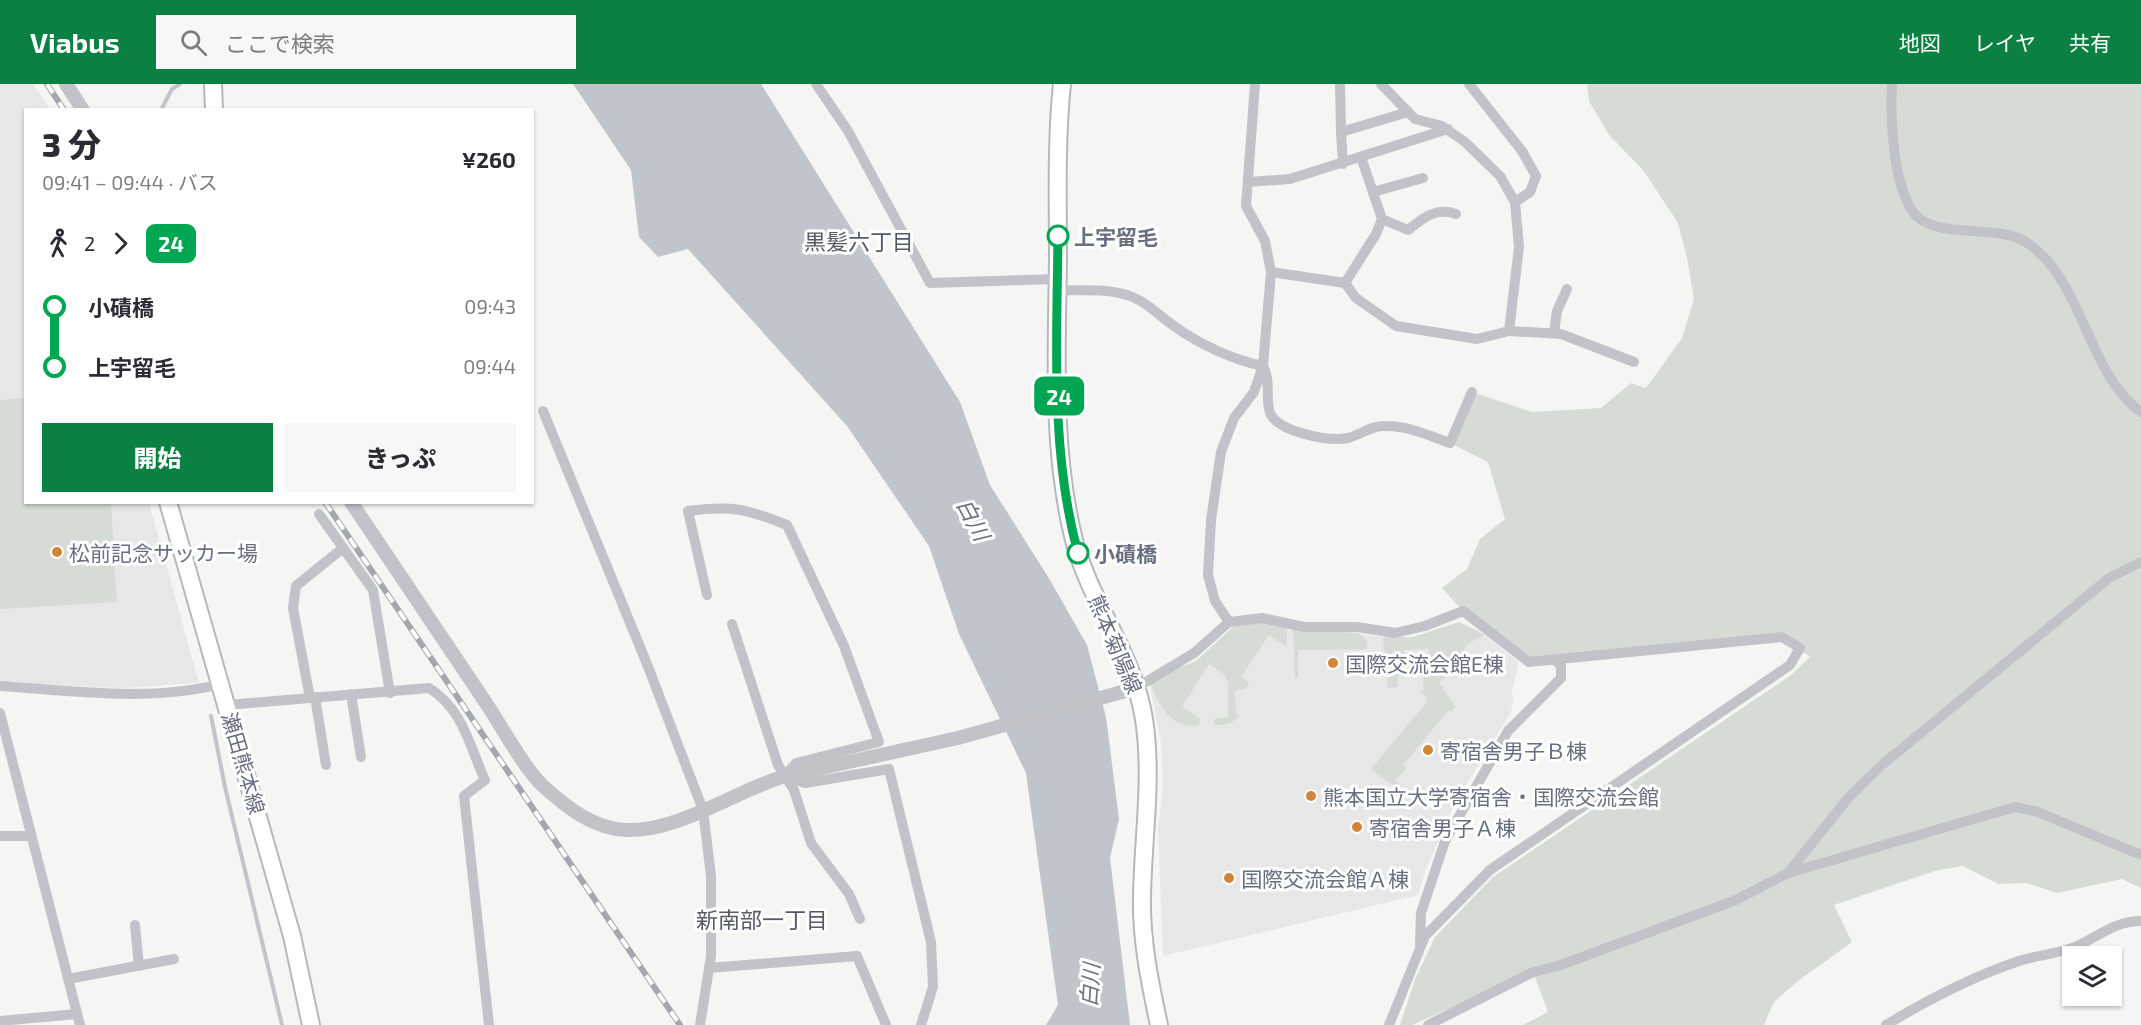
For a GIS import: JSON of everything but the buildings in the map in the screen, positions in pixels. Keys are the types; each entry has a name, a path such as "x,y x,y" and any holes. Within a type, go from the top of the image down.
{"main road":[{"path":"213,84 214,108"},
{"name":"熊本菊陽線","path":"1062,84 1058,284 1060,457 1066,503 1078,553 1142,705 1149,753 1150,786 1142,900 1148,972 1160,1025"},
{"name":"瀬田熊本線","path":"169,504 292,936 311,1025"}],"street":[{"path":"66,84 82,108"},
{"path":"816,84 848,131 930,283 1058,284 1128,295 1140,300 1175,327 1206,345 1248,363 1263,366 1269,376 1269,412 1276,422 1294,432 1346,438 1376,426 1401,426 1450,443 1472,392"},
{"path":"1228,622 1215,601 1208,575 1218,466 1231,426 1254,392 1263,366 1271,272 1265,241 1246,206 1255,84"},
{"path":"1340,84 1343,164"},
{"path":"1381,84 1421,122 1448,129 1474,149 1500,176 1515,202 1519,247 1509,331"},
{"path":"1469,84 1522,151 1536,176 1530,192 1515,202"},
{"path":"1892,84 1892,124 1902,192 1912,211 1929,224 1965,230 2007,233 2028,242 2052,262 2113,380 2129,404 2141,412"},
{"path":"1341,132 1408,112"},
{"path":"1248,182 1290,179 1448,129"},
{"path":"1345,283 1376,234 1382,219 1362,157"},
{"path":"1373,192 1423,178"},
{"path":"1382,219 1408,230 1430,214 1438,212 1456,214"},
{"path":"1271,272 1345,283 1356,298 1396,326 1477,339 1509,331 1554,333 1634,362"},
{"path":"1554,333 1557,311 1567,290"},
{"path":"543,411 647,664 703,810 711,876 709,968 700,1025"},
{"path":"352,504 541,784 591,821 627,830 658,825 703,810 750,788 785,776 958,738 1136,688 1194,653 1228,622 1262,618 1304,627 1357,627 1395,633 1416,629 1462,611 1529,662 1782,637 1800,648 1790,665 1490,870 1425,936 1389,1025"},
{"path":"707,595 688,511 724,506 758,514 787,525 844,646 879,742 796,763 785,776"},
{"path":"319,514 373,590 390,693"},
{"path":"326,765 293,608 296,586 343,548"},
{"path":"1788,873 1849,797 1883,764 2109,578 2141,562"},
{"path":"732,624 778,765 794,790 811,843 849,894 860,919"},
{"path":"1420,945 1421,913 1444,841 1508,731 1561,678 1561,666 1556,660"},
{"path":"0,686 145,695 198,690 220,684"},
{"path":"227,705 429,688 445,698 460,717 484,780 464,796 489,1025"},
{"path":"351,694 361,757"},
{"path":"0,713 80,1025"},
{"path":"785,776 806,783 889,769 931,942 933,987 921,1025"},
{"path":"1428,1025 1533,972 1558,966 1736,900 1788,873 2015,807 2038,812 2141,855"},
{"path":"0,836 31,836"},
{"path":"1886,1025 1940,992 1983,973 2022,960 2076,947 2114,925 2141,921"},
{"path":"135,925 139,966"},
{"path":"709,968 857,956 886,1025"},
{"path":"68,979 174,959"},
{"path":"0,1021 77,1014"}],"shaded area":[{"path":"0,84 33,84 49,108 24,108 24,504 149,504 199,683 120,688 0,683"},
{"path":"1587,84 2141,84 2141,888 2122,879 2057,893 2026,883 1998,884 1963,866 1938,870 1834,905 1852,942 1798,981 1774,1002 1764,1025 1523,1025 1548,1012 1533,972 1412,1025 1400,1025 1415,979 1435,937 1493,877 1791,675 1810,657 1781,637 1529,662 1463,611 1442,588 1467,569 1480,539 1505,519 1488,462 1450,443 1472,392 1532,412 1601,408 1631,383 1646,388 1682,338 1694,299 1678,223 1643,170 1609,135 1589,101"},
{"name":"松前記念サッカー場","path":"24,398 24,504 111,504 117,602 0,609 0,400"},
{"path":"1259,621 1287,626 1287,647 1269,635 1241,677 1249,683 1246,688 1235,691 1236,715 1240,715 1238,718 1228,723 1214,725 1214,719 1228,717 1228,684 1225,675 1209,664 1182,707 1200,719 1199,725 1180,724 1166,713 1149,680 1196,661 1233,627"},
{"name":"熊本国立大学寄宿舎・国際交流会館","path":"1459,622 1478,630 1519,662 1512,690 1511,712 1455,803 1426,869 1418,895 1163,956 1158,830 1163,789 1161,743 1149,680 1196,661 1233,627 1249,623 1396,638 1413,637"},
{"path":"1459,622 1484,635 1466,645 1458,669 1439,682 1455,707 1452,711 1449,710 1403,765 1406,768 1395,781 1401,786 1398,789 1371,769 1427,702 1425,695 1419,692 1423,691 1424,670 1428,669 1429,649 1404,650 1404,670 1399,673 1397,687 1388,688 1383,637 1413,637"},
{"path":"1293,629 1359,633 1367,641 1367,649 1298,650 1298,678 1295,678"}],"water":[{"name":"白川","path":"573,84 761,84 960,402 990,485 1050,580 1087,645 1106,717 1119,819 1110,858 1130,1025 1046,1025 1058,1005 1026,773 959,634 929,546 847,426 688,249 658,257 639,237 631,170"}],"waterway":[{"path":"162,108 172,89 180,84"},
{"path":"211,716 225,787 282,1025"}],"railway":[{"path":"47,84 63,108"},
{"path":"326,504 680,1025"}],"bus line":[{"name":"24","path":"1058,236 1060,457 1066,503 1078,553"}],"place":[{"name":"上宇留毛","path":"1058,236"},
{"name":"松前記念サッカー場","path":"57,552"},
{"name":"小磧橋","path":"1078,553"},
{"name":"国際交流会館E棟","path":"1333,663"},
{"name":"寄宿舎男子Ｂ棟","path":"1428,750"},
{"name":"熊本国立大学寄宿舎・国際交流会館","path":"1311,796"},
{"name":"寄宿舎男子Ａ棟","path":"1357,827"},
{"name":"国際交流会館Ａ棟","path":"1229,878"}],"district":[{"name":"黒髪六丁目","path":"859,241"},
{"name":"新南部一丁目","path":"762,919"}]}
